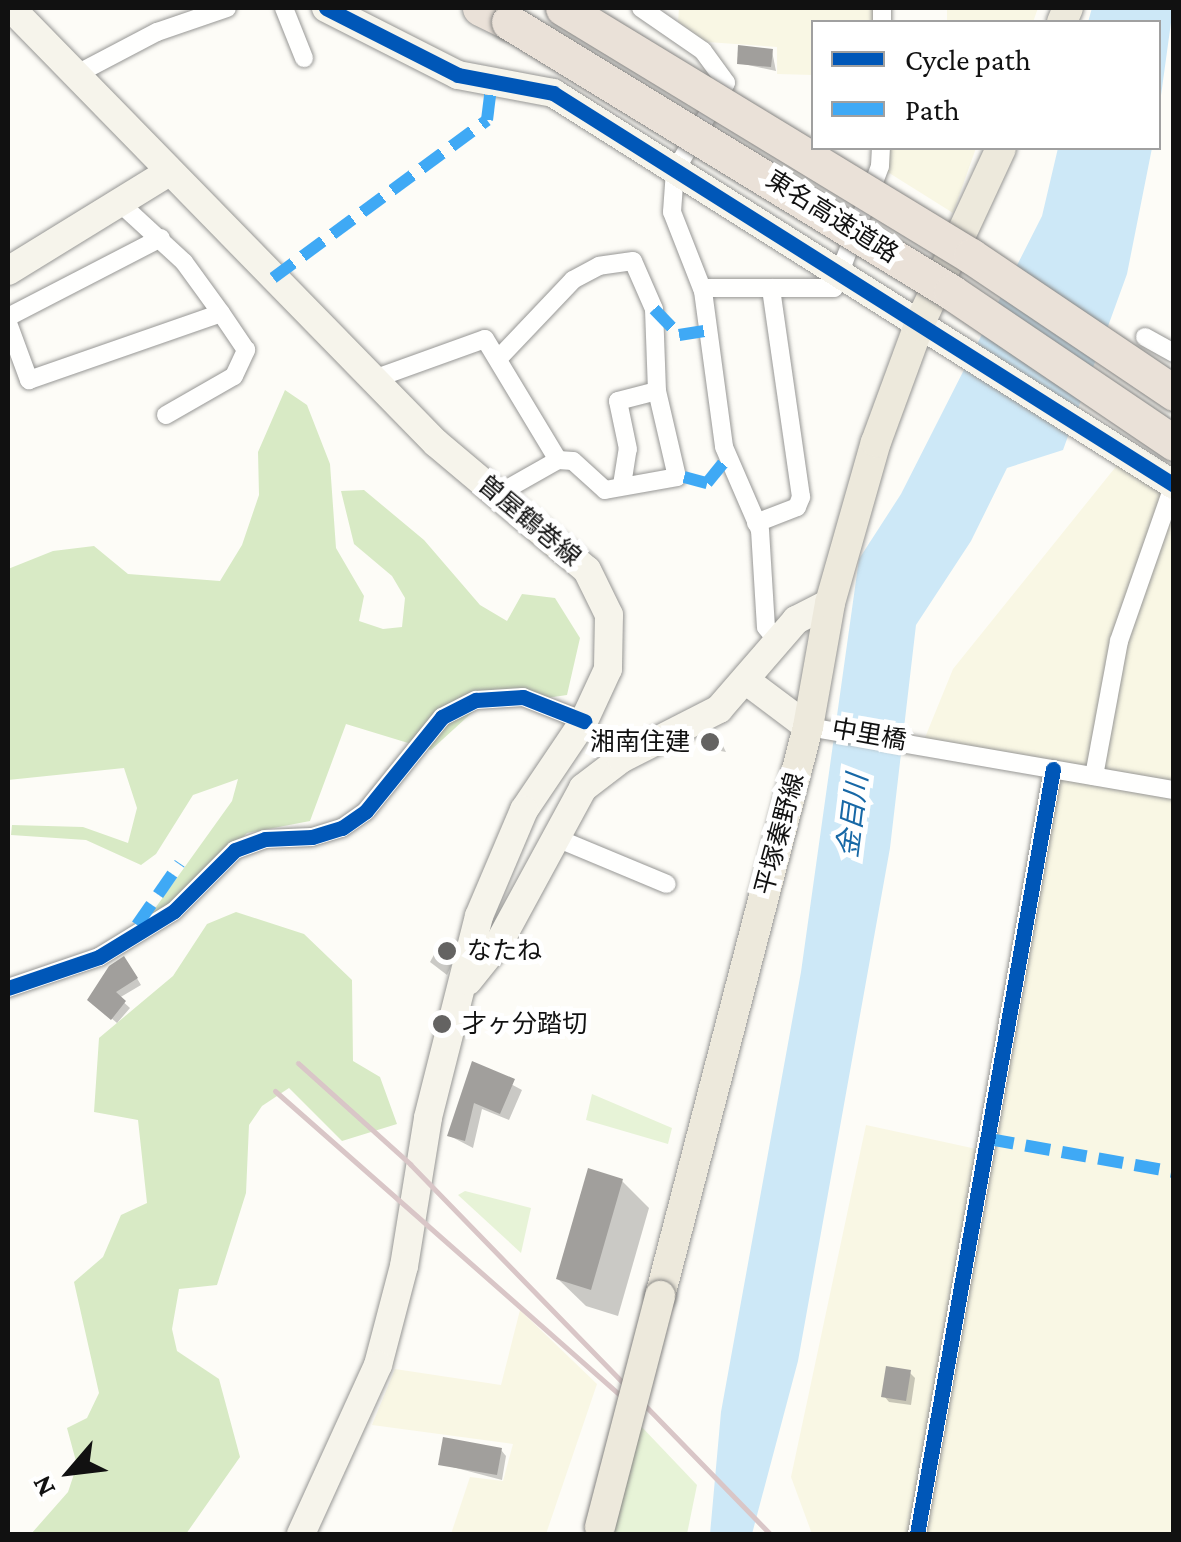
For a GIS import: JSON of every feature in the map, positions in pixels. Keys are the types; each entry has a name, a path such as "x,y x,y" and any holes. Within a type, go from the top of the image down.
{"highway":[{"name":"東名高速道路","path":"563,8 971,256 1174,393"},
{"name":"東名高速道路","path":"494,15 935,282 1174,443"}],"main road":[{"name":"曽屋鶴巻線","path":"11,8 371,380 498,494 565,548 602,594 613,642 584,721 524,810 502,856 462,990 378,1364 301,1534"},
{"path":"337,10 458,74 553,93 964,356 1173,484"},
{"name":"平塚秦野線","path":"599,1530 813,727 830,603 918,325 1000,150"},
{"path":"8,271 122,205 169,172"},
{"path":"462,990 500,941 583,788 602,771 718,709 748,682 804,614 830,603"},
{"path":"748,682 813,727"}],"street":[{"path":"75,74 157,32 227,8"},
{"path":"284,8 304,58"},
{"path":"641,8 703,51 726,83 675,171 672,212 702,288 724,446 756,523 766,627 778,643"},
{"path":"669,27 670,8"},
{"path":"702,288 834,288 880,166 881,150"},
{"path":"122,205 161,238 222,312 246,350 234,376 166,415"},
{"path":"161,238 8,320 29,380 222,312"},
{"path":"498,494 558,460 573,461 598,488 677,476 657,391 654,309 632,261 599,266 573,280 501,356"},
{"path":"756,523 797,507 801,497 771,288"},
{"path":"1145,336 1174,354"},
{"path":"371,380 484,338 501,356 558,460"},
{"path":"622,485 628,450 618,401 657,391"},
{"path":"1094,776 1119,641 1173,484"},
{"path":"8,988 99,957 174,910 236,850 265,839 312,837 342,828 366,810 442,717 476,700 523,697 584,721"},
{"name":"中里橋","path":"813,727 1174,790"},
{"path":"917,1534 1053,769"},
{"path":"554,837 667,884"}],"shaded area":[{"path":"679,8 876,8 876,20 811,20 811,75 777,74 777,47 707,42 678,22"},
{"path":"947,8 1038,8 1034,20 947,20"},
{"path":"886,150 975,150 953,213 886,171"},
{"path":"1118,464 1173,500 1173,1534 812,1534 791,1477 866,1125 995,1153 1060,765 924,740 953,669"},
{"path":"520,1310 597,1384 546,1534 451,1534 470,1477 503,1481 513,1444 372,1425 395,1369 501,1385"}],"green space":[{"path":"285,390 307,405 330,464 336,548 364,596 359,621 383,629 402,627 405,598 392,576 354,544 341,491 364,490 424,540 480,605 507,621 522,594 555,598 580,638 567,695 477,708 431,750 346,724 310,821 247,833 173,908 151,914 232,801 238,779 193,795 156,854 141,865 86,840 11,835 12,825 83,827 128,843 137,808 124,768 8,780 8,569 53,551 94,546 128,574 220,581 242,545 259,495 258,452"},
{"path":"236,912 304,934 352,980 353,1061 380,1077 397,1124 342,1141 289,1088 262,1106 249,1125 246,1193 217,1285 179,1289 172,1329 177,1351 219,1379 240,1457 186,1534 31,1534 68,1492 77,1465 67,1428 87,1418 99,1393 74,1282 103,1257 121,1215 147,1203 138,1120 94,1112 99,1038 173,976 207,924"},
{"path":"592,1094 672,1128 668,1144 586,1120"},
{"path":"465,1191 531,1208 521,1253 458,1195"},
{"path":"638,1423 697,1485 687,1534 611,1534"}],"water":[{"path":"1092,8 1173,8 1161,95 1161,20 1089,20"},
{"name":"金目川","path":"1058,150 1152,150 1127,274 1063,450 1007,468 971,541 916,625 890,848 798,1361 752,1534 710,1534 721,1412 801,972 859,559 901,494 1042,216"}],"building":[{"path":"738,45 773,49 771,67 737,64"},
{"path":"124,956 138,978 116,992 126,1001 111,1020 87,1000 109,966"},
{"path":"472,1061 515,1079 500,1114 474,1103 465,1141 447,1136"},
{"path":"588,1168 623,1179 591,1290 556,1279"},
{"path":"886,1366 911,1370 906,1401 881,1397"},
{"path":"443,1437 502,1448 497,1475 438,1465"}],"railway":[{"path":"298,1063 410,1164 770,1534"},
{"path":"275,1091 620,1395"}],"marked path":[{"path":"273,278 487,120 492,80"},
{"path":"654,309 679,335 711,330"},
{"path":"684,477 707,483 727,458"},
{"path":"137,925 180,863"},
{"path":"989,1139 1174,1172"}],"cycle path":[{"path":"326,8 458,75 553,93 1174,485"},
{"path":"8,988 99,957 174,911 235,850 265,839 312,837 342,828 366,811 442,717 476,700 523,697 584,721"},
{"path":"917,1534 1053,769"}],"place":[{"name":"湘南住建","path":"710,742"},
{"name":"なたね","path":"447,951"},
{"name":"才ヶ分踏切","path":"442,1024"}]}
